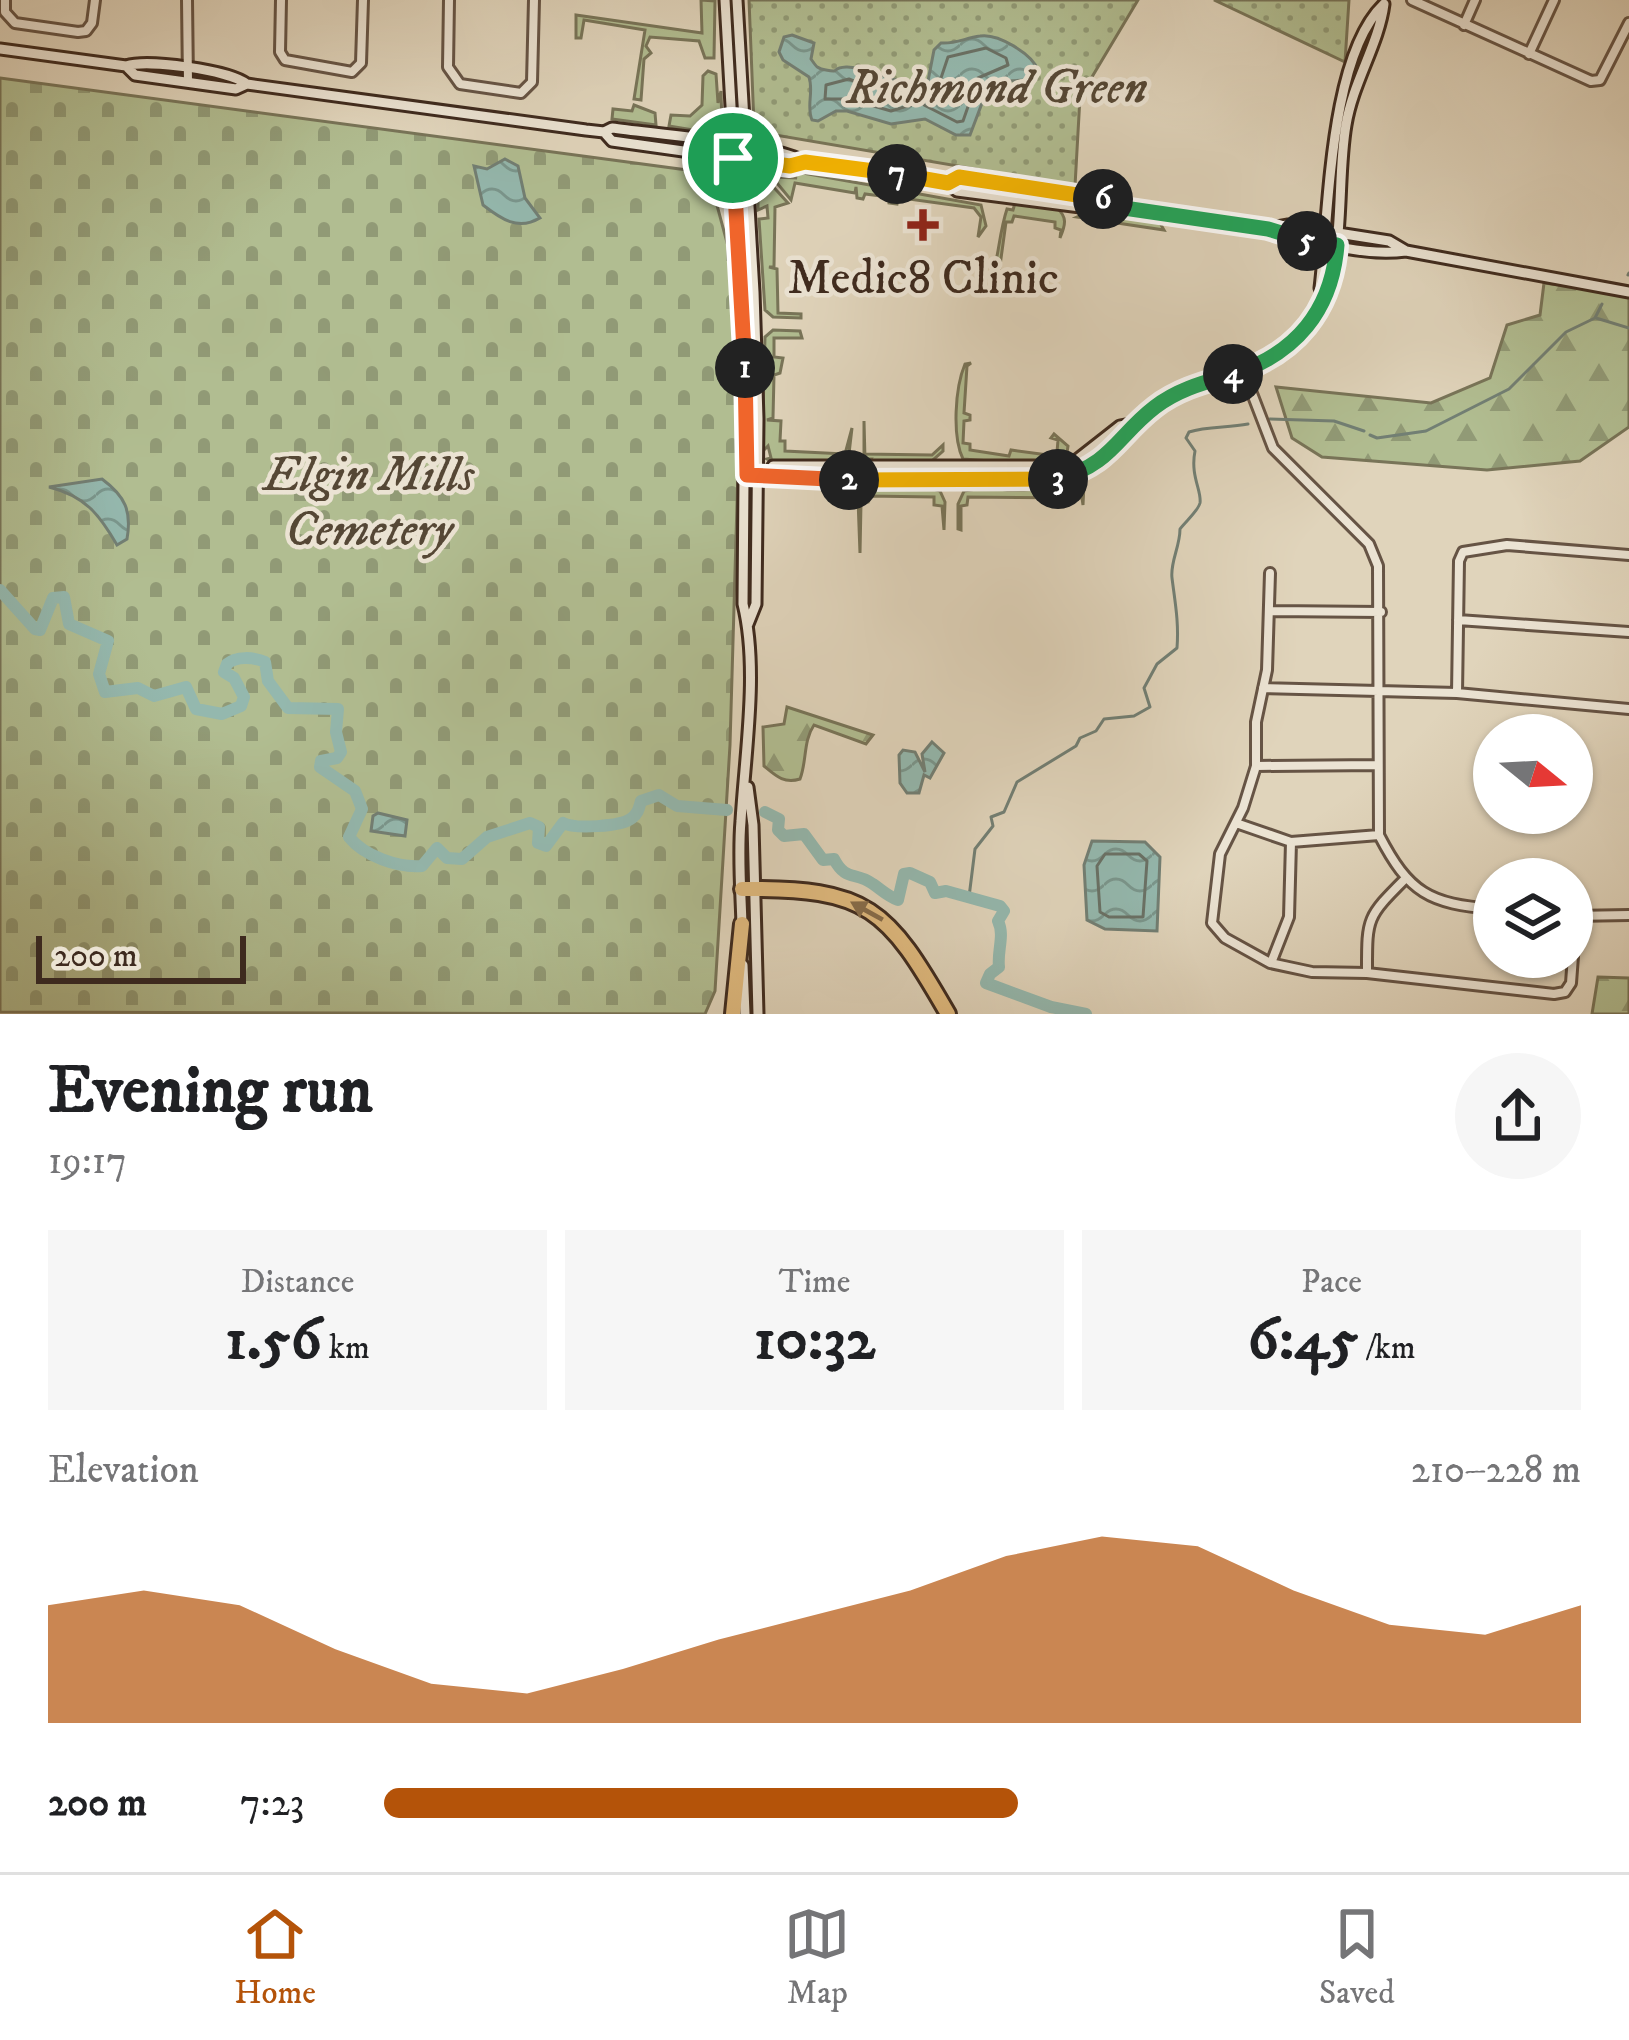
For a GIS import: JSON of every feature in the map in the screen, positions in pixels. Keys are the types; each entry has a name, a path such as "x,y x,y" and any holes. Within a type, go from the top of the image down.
{"highway":[{"path":"748,889 831,895 867,908 899,934 948,1014"},
{"path":"733,1014 742,924"}],"main road":[{"path":"725,0 745,353 757,476"},
{"path":"737,0 754,292 757,476 743,604 748,624 746,776 753,825 742,924 745,1014"},
{"path":"757,476 773,466 1069,466 1120,426 1135,423 1180,390 1270,360 1297,341 1324,298 1320,288 1332,238 1353,72 1385,2"},
{"path":"0,49 126,66 186,68 238,76 247,84"},
{"path":"126,66 135,75 236,89 247,84 604,132 612,128 948,183 959,177 1017,185 1113,201 1124,208 1268,229 1288,224 1332,238 1389,242 1406,251 1629,292"},
{"path":"604,132 612,141 790,166 805,162"},
{"path":"748,889 758,1014"}],"street":[{"path":"5,0 5,12 15,23 78,32 92,23 95,0"},
{"path":"187,0 188,82"},
{"path":"281,0 282,58 350,72 361,63 363,0"},
{"path":"449,0 448,67 452,77 460,83 521,93 532,82 533,0"},
{"path":"1412,0 1434,5 1464,26 1591,81 1600,80 1629,23"},
{"path":"1464,26 1475,0"},
{"path":"1529,54 1554,0"},
{"path":"1243,370 1273,448 1369,544 1378,566 1379,835 1405,879 1431,898 1473,905"},
{"path":"1457,694 1459,557 1466,550 1507,545 1629,555"},
{"path":"1270,573 1271,611 1256,722 1256,766 1220,854 1212,922 1225,938 1270,963 1312,972 1366,973 1554,994 1565,992 1571,978"},
{"path":"1271,611 1381,612"},
{"path":"1458,620 1629,632"},
{"path":"1264,688 1379,689 1629,709"},
{"path":"1256,766 1378,765"},
{"path":"1236,823 1291,842 1379,835"},
{"path":"1270,963 1289,917 1291,842"},
{"path":"1366,973 1367,925 1372,912 1405,879"},
{"path":"1593,916 1629,915"}],"green space":[{"path":"701,0 715,1 714,58 705,58 699,41 650,37 641,100 634,99 645,30 584,20 581,38 576,38 576,15 702,33"},
{"name":"Richmond Green","path":"749,0 1138,0 1080,97 1075,186 758,132"},
{"name":"Richmond Green","path":"1214,0 1349,0 1345,62"},
{"path":"708,71 716,74 718,103 721,91 722,126 719,122 693,130 669,126 671,115 690,116 702,105 703,76"},
{"name":"Elgin Mills Cemetery","path":"0,78 687,170 714,194 733,265 741,366 730,745 715,991 705,1014 0,1012"},
{"path":"634,105 655,113 656,125 612,119 613,109 632,111"},
{"path":"767,170 981,205 986,226 978,237 981,217 974,208 901,198 899,193 897,204 889,203 889,197 865,194 857,198 856,187 855,193 795,183 791,200 772,177 797,178"},
{"path":"758,178 768,181 788,203 775,207 774,267 769,267 777,269 778,313 801,314 801,318 773,317 765,310 759,219 768,218 767,206 758,210"},
{"path":"1015,203 1057,208 1064,218 1063,229 1060,238 1055,222 1014,216 1006,222 999,273 989,288 992,294 988,289 1004,219"},
{"path":"1088,212 1160,223 1164,230 1077,217"},
{"path":"1544,283 1629,294 1629,427 1580,461 1487,470 1322,457 1292,438 1276,387 1431,403 1490,378 1507,325 1540,315"},
{"path":"773,330 800,331 802,338 774,338 774,357 783,358 780,373 774,375 773,418 767,420 781,421 780,441 785,441 785,451 845,454 852,428 848,462 773,462 767,459 771,458 768,446 762,452 765,337"},
{"path":"971,363 964,413 970,420 964,421 963,443 970,444 970,450 1009,456 1011,450 1048,455 1057,452 1058,440 1051,438 1054,434 1068,446 1066,459 1043,465 963,459 957,438 957,399 965,364"},
{"path":"943,445 933,460 937,462 869,462 865,454 932,455"},
{"path":"1076,478 1084,484 1083,505 1082,498 968,497 967,505 961,506 958,529 958,504 964,491 977,489 972,486"},
{"path":"869,485 936,487 933,489 940,491 945,502 944,530 942,506 934,505 934,497 868,496 868,502 861,503 860,553 858,499"},
{"path":"787,707 873,735 866,744 814,725 800,779 785,780 764,766 763,727 784,724"},
{"path":"1598,977 1629,978 1629,1014 1592,1014"}],"water":[{"path":"980,36 1014,46 1038,70 1025,80 990,82 970,135 956,135 925,119 891,124 847,111 818,121 810,115 809,77 779,52 784,37 814,43 811,59 821,69 852,67 912,86 928,81 934,50 941,43"},
{"path":"505,159 518,166 525,198 540,218 517,223 483,205 474,166 487,169"},
{"path":"102,479 121,498 127,512 127,539 117,545 90,508 49,487"},
{"path":"932,742 944,753 930,778 924,775 919,793 907,793 900,783 899,755 903,750 915,752 925,772 922,754"},
{"path":"378,813 407,820 405,836 371,831"},
{"path":"1092,841 1145,842 1160,857 1157,931 1105,929 1087,920 1084,865"}],"waterway":[{"path":"1370,435 1426,431 1509,389 1566,332 1595,318 1602,304"},
{"path":"1596,318 1629,328"},
{"path":"1270,419 1334,421 1364,431"},
{"path":"969,897 975,849 993,826 991,817 1004,812 1017,782 1076,746 1104,719 1134,716 1150,707 1144,688 1157,664 1177,648 1172,572 1180,529 1200,503 1195,451 1186,438 1196,430 1248,424"},
{"path":"0,590 40,630 53,598 64,597 69,624 108,641 99,674 105,692 138,688 154,696 186,687 196,709 222,714 241,706 244,697 234,678 224,672 227,664 251,658 265,662 268,681 288,708 338,709 341,752 337,758 321,761 320,767 355,791 362,809 349,837 363,850 392,863 422,866 437,848 447,858 462,859 487,837 530,823 539,827 538,843 546,846 563,823 598,826 626,821 636,814 641,801 659,795 677,806 727,810"},
{"path":"765,812 779,819 778,830 784,836 804,834 823,860 834,859 847,874 867,880 898,900 904,874 910,873 930,882 935,893 946,891 1000,906 1004,911 998,921 999,967 986,983 1051,1007 1086,1014"}],"place":[{"name":"Medic8 Clinic","path":"923,225"}],"route":[{"path":"733,158 790,166 805,162 948,183 959,177 1268,229 1286,237 1337,245 1330,290 1297,341 1270,360 1180,390 1135,423 1126,439 1101,460 1062,479 774,479 747,475 733,158"}]}
